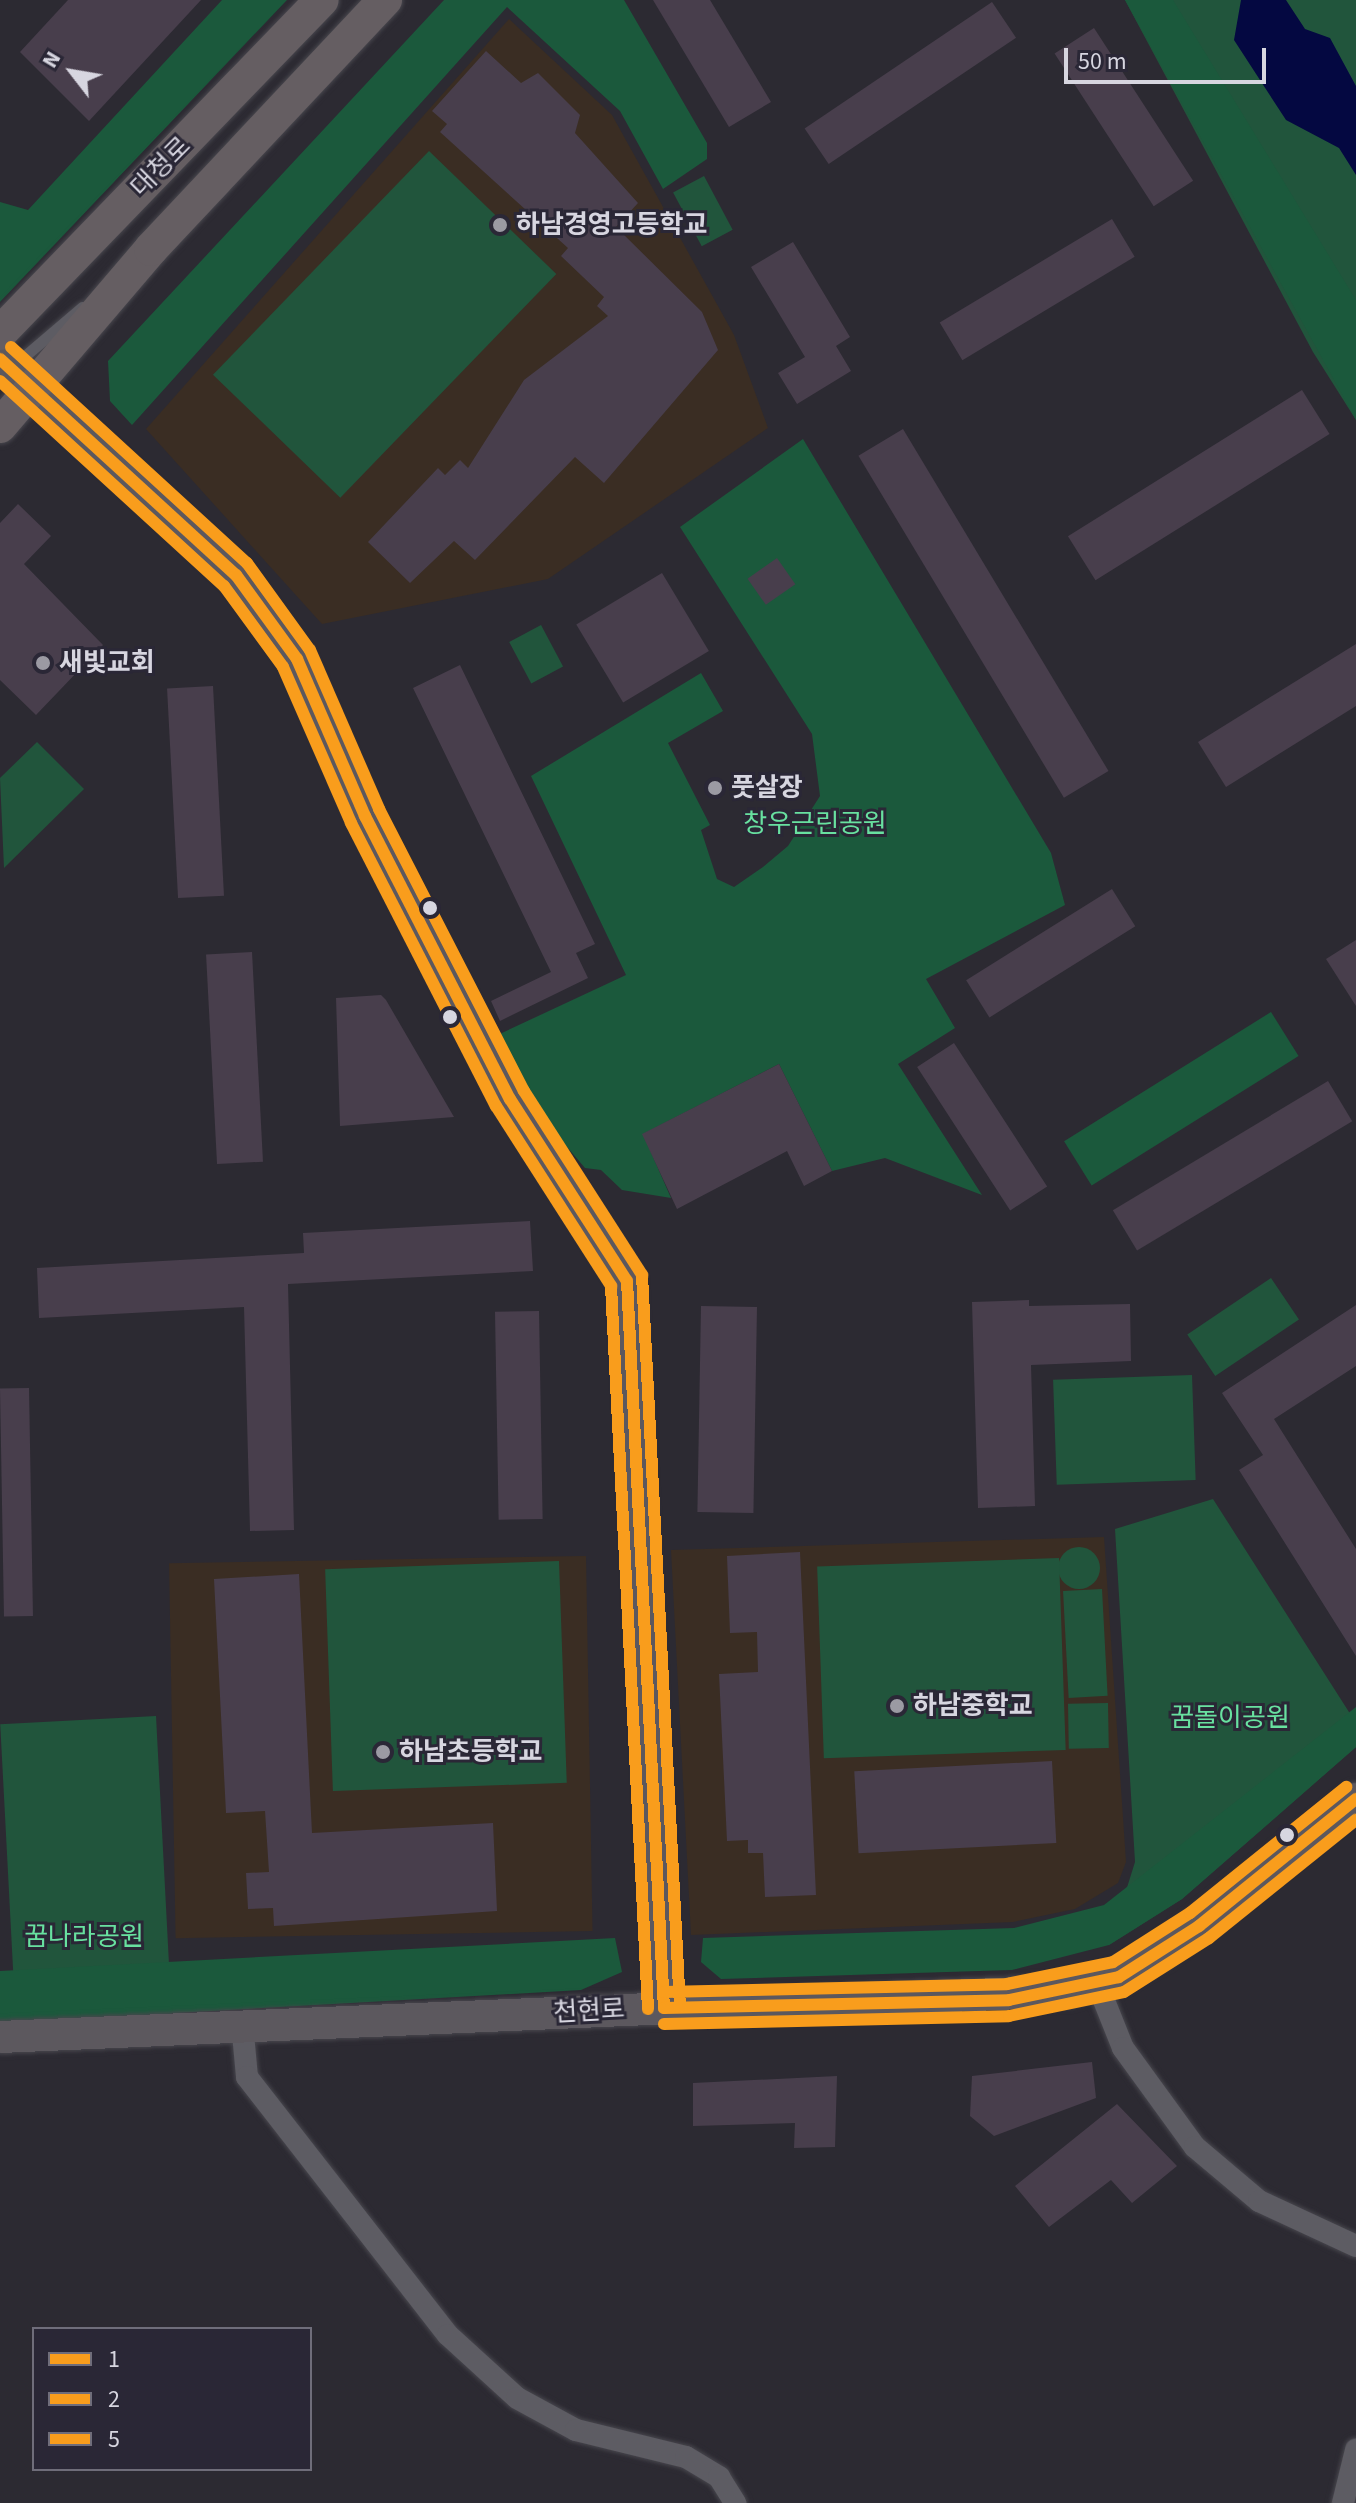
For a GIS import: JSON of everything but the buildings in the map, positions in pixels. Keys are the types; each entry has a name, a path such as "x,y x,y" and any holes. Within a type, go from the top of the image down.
{"main road":[{"name":"대청로","path":"0,333 322,0"},
{"name":"대청로","path":"0,426 36,390 151,249 385,0"},
{"path":"4,368 36,390 236,575 297,659 365,816 510,1099 627,1281 664,2008"},
{"name":"천현로","path":"0,2037 242,2023 1009,2000 1097,1983 1162,1952 1356,1799"}],"street":[{"path":"1097,1983 1123,2048 1195,2147 1259,2201 1356,2246"},
{"path":"242,2023 247,2077 448,2335 517,2398 576,2430 686,2457 719,2477 735,2503"},
{"path":"1343,2503 1356,2450"}],"lane":[{"name":"대청로","path":"4,368 151,249"}],"shaded area":[{"path":"1241,0 1286,0 1305,29 1330,38 1356,86 1356,175 1339,148 1286,120 1234,40"},
{"name":"하남경영고등학교","path":"509,19 612,115 734,335 768,428 548,579 322,624 146,429"},
{"name":"하남중학교","path":"1104,1537 1126,1862 1118,1883 1075,1909 1013,1922 691,1935 671,1550"},
{"name":"하남초등학교","path":"586,1556 593,1931 176,1938 169,1563"}],"green space":[{"path":"222,0 287,0 0,302 0,202 28,210"},
{"path":"444,0 624,0 707,143 707,159 663,189 620,111 507,7 132,425 110,401 108,361"},
{"path":"1125,0 1356,0 1356,420 1313,352"},
{"path":"1125,0 1173,0 1356,300 1356,420"},
{"path":"429,151 556,274 340,498 213,375"},
{"path":"704,176 733,230 702,246 673,192"},
{"name":"창우근린공원","path":"803,439 1051,853 1065,905 926,979 955,1028 898,1064 982,1195 885,1158 832,1171 779,1064 643,1134 671,1198 622,1190 601,1170 585,1168 562,1141 491,1038 626,975 531,776 701,673 723,711 668,743 710,825 701,830 717,879 734,887 763,867 788,846 820,796 812,734 680,527"},
{"path":"541,625 563,666 531,683 509,642"},
{"path":"37,742 84,789 4,868 0,778"},
{"path":"1271,1012 1299,1056 1092,1185 1064,1141"},
{"path":"1271,1278 1299,1319 1215,1376 1187,1334"},
{"path":"1192,1375 1196,1480 1057,1485 1053,1380"},
{"name":"꿈돌이공원","path":"1213,1499 1356,1723 1356,1747 1182,1899 1109,1945 1135,1862 1115,1529"},
{"path":"1079,1547 1094,1553 1100,1568 1094,1583 1079,1589 1064,1583 1058,1568 1064,1553"},
{"path":"1059,1558 1066,1750 824,1758 817,1566"},
{"path":"559,1561 567,1783 333,1791 325,1569"},
{"path":"1102,1589 1108,1696 1069,1698 1063,1591"},
{"path":"1108,1703 1109,1748 1069,1749 1068,1704"},
{"path":"1356,1707 1356,1747 1182,1899 1109,1945 1012,1970 721,1979 701,1962 703,1938 1014,1928 1104,1905"},
{"name":"꿈나라공원","path":"156,1716 172,2020 16,2028 0,1724"},
{"path":"615,1938 622,1972 581,1990 0,2023 0,1971"}],"transit line":[{"name":"5","path":"11,347 247,563 310,650 379,809 524,1091 642,1275 680,2007"},
{"name":"1","path":"0,359 236,575 297,659 365,816 510,1099 627,1281 664,2008"},
{"name":"2","path":"0,381 224,586 283,667 351,823 496,1106 611,1286 648,2009"},
{"name":"5","path":"664,1992 1007,1984 1113,1962 1190,1913 1346,1787"},
{"name":"1","path":"664,2008 1009,2000 1119,1977 1199,1926 1356,1799"},
{"name":"2","path":"664,2024 1009,2016 1124,1992 1209,1938 1356,1820"}],"place":[{"name":"하남경영고등학교","path":"500,225"},
{"name":"새빛교회","path":"43,663"},
{"name":"풋살장","path":"715,788"},
{"name":"하남중학교","path":"897,1706"},
{"name":"하남초등학교","path":"383,1752"}]}
